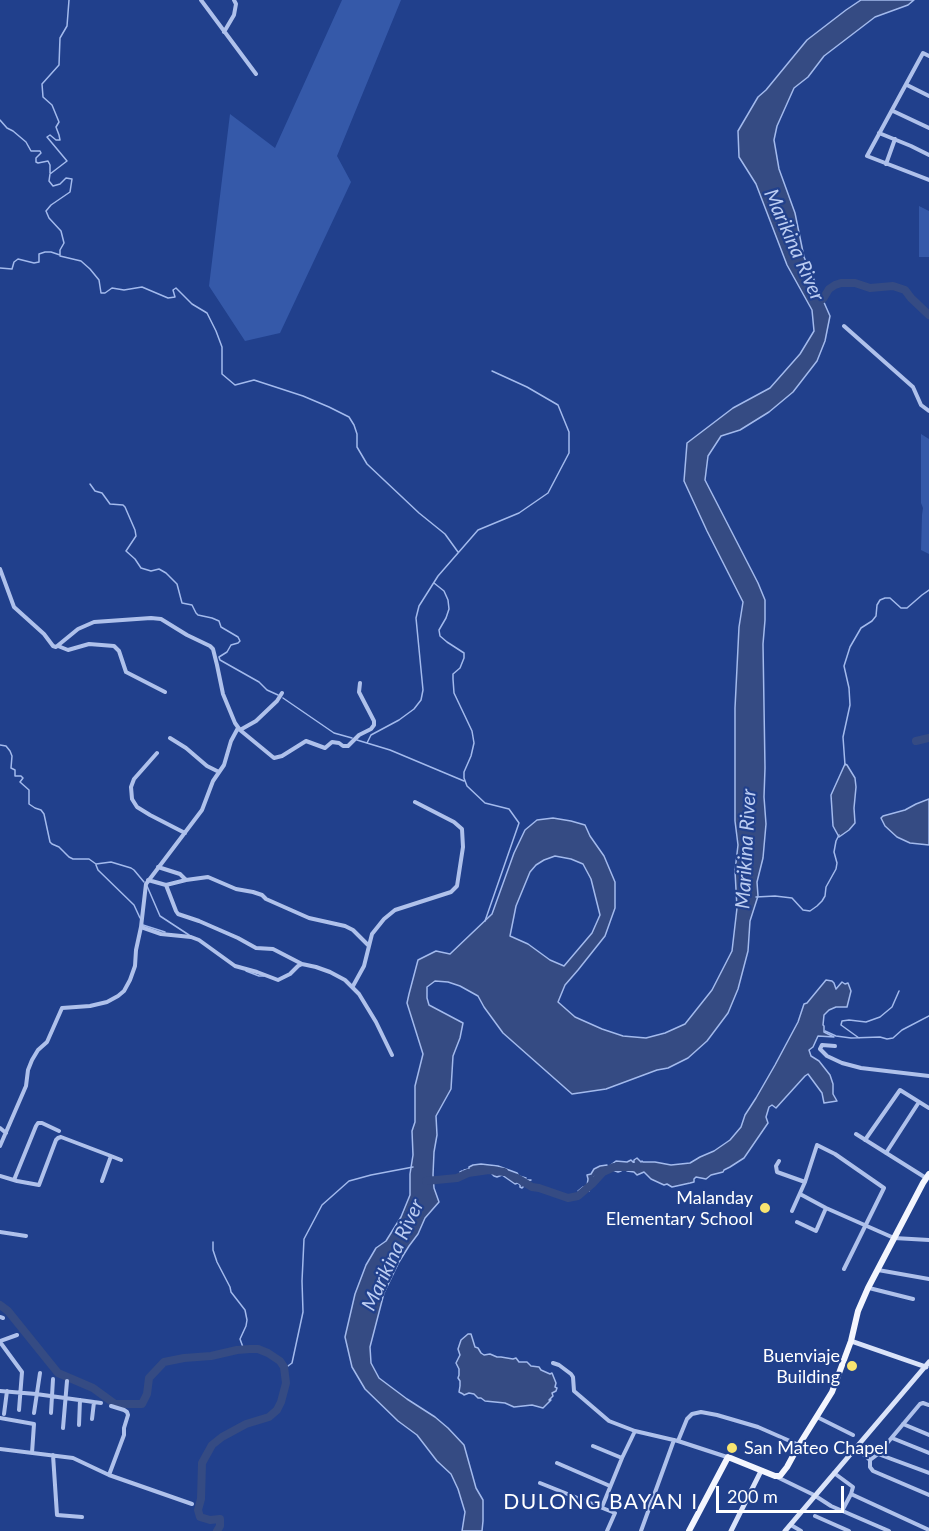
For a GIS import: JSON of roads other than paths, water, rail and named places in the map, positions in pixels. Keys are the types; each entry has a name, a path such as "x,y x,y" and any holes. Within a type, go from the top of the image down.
{"main road":[{"path":"689,1531 728,1457 775,1476 783,1473 832,1392 851,1341 858,1311 868,1288 927,1180"}],"street":[{"path":"201,0 256,74"},
{"path":"224,32 234,15 236,4 234,0"},
{"path":"929,56 924,53 867,156 929,180"},
{"path":"907,86 929,96"},
{"path":"892,111 929,128"},
{"path":"879,133 929,155"},
{"path":"886,164 895,140"},
{"path":"844,326 913,387 921,405 929,411"},
{"path":"0,569 14,607 44,634 53,646 68,650 89,644 114,646 119,651 126,672 165,692"},
{"path":"58,646 78,629 94,622 161,619 213,649 223,694 235,723 239,729 275,758 306,741 325,748 332,742 348,746 354,739 371,729 374,721 359,692 360,683"},
{"path":"0,1146 26,1086 32,1060 46,1042 60,1010 66,1007 90,1006 107,1002 124,991 135,966 148,880 202,810 213,781 224,765 231,741 239,729 256,721 282,693"},
{"path":"170,738 207,766 219,772"},
{"path":"157,753 134,779 131,787 132,798 137,807 150,816 185,833"},
{"path":"353,986 364,966 372,934 384,918 393,911 451,892 457,886 462,829 454,822 415,802"},
{"path":"158,867 180,874 186,880"},
{"path":"148,880 166,885 208,877 236,889 254,892 304,916 345,926 368,945"},
{"path":"166,885 178,914 256,948 273,949 302,964 330,972 345,980 353,986 376,1022 392,1054"},
{"path":"141,927 161,934 199,940 235,966 278,980 302,964"},
{"path":"835,1046 821,1046 821,1050 842,1063 861,1068 929,1076"},
{"path":"865,1140 900,1090 929,1107"},
{"path":"886,1153 919,1102"},
{"path":"14,1180 38,1123 59,1131"},
{"path":"0,1128 6,1133"},
{"path":"856,1134 927,1180"},
{"path":"0,1176 38,1186 41,1184 58,1138 61,1137 121,1160"},
{"path":"792,1211 805,1182 817,1145 835,1154 884,1188 844,1269"},
{"path":"102,1182 111,1156"},
{"path":"779,1161 776,1167 777,1172 805,1182"},
{"path":"800,1194 894,1238 929,1240"},
{"path":"797,1222 816,1231 826,1208"},
{"path":"0,1232 26,1236"},
{"path":"878,1270 929,1279"},
{"path":"868,1288 913,1299"},
{"path":"17,1335 0,1341 22,1372 19,1410"},
{"path":"785,1531 928,1366 851,1341"},
{"path":"553,1363 571,1374 574,1391 607,1420 635,1431 728,1457"},
{"path":"34,1413 40,1373"},
{"path":"51,1413 53,1379"},
{"path":"63,1428 67,1381"},
{"path":"0,1391 101,1403"},
{"path":"4,1414 7,1391"},
{"path":"79,1425 80,1400"},
{"path":"92,1419 94,1402"},
{"path":"870,1460 878,1454 920,1404 929,1405"},
{"path":"109,1475 124,1435 128,1415 127,1412 111,1406"},
{"path":"641,1531 676,1441 692,1414 701,1412 717,1415 758,1427 799,1444"},
{"path":"817,1417 853,1435"},
{"path":"0,1418 34,1424 32,1453"},
{"path":"903,1424 929,1435"},
{"path":"602,1507 635,1431"},
{"path":"892,1438 929,1453"},
{"path":"593,1446 622,1458"},
{"path":"856,1447 870,1460 870,1467 873,1471 929,1495"},
{"path":"0,1449 73,1458 109,1475 192,1504"},
{"path":"878,1454 929,1473"},
{"path":"53,1455 57,1515 82,1517"},
{"path":"557,1463 610,1486"},
{"path":"731,1531 761,1471"},
{"path":"834,1473 852,1486 851,1494 842,1511"},
{"path":"775,1476 831,1506 889,1531"},
{"path":"540,1483 615,1513 607,1531"},
{"path":"851,1494 929,1530"},
{"path":"815,1516 849,1531"},
{"path":"790,1524 800,1531"}],"water":[{"name":"Marikina River","path":"861,0 914,0 908,5 875,17 824,56 808,77 794,88 777,126 774,140 779,169 795,213 804,257 830,316 825,341 817,361 793,392 769,412 740,430 721,436 708,456 705,480 765,600 763,644 766,824 763,858 757,882 758,896 750,921 748,951 738,989 728,1013 707,1041 688,1058 668,1068 606,1089 572,1094 503,1033 478,996 448,982 435,981 427,987 429,1005 463,1023 453,1056 451,1089 436,1116 437,1135 433,1175 434,1188 439,1202 425,1218 384,1293 370,1347 371,1363 379,1378 435,1417 464,1445 476,1488 483,1500 483,1521 482,1531 462,1531 465,1512 451,1474 437,1461 417,1435 398,1421 365,1389 352,1367 345,1337 355,1294 366,1265 376,1248 386,1241 401,1217 410,1195 415,1086 423,1054 407,1003 409,994 418,960 436,951 450,954 492,914 514,853 525,830 537,820 553,818 585,825 604,856 615,882 615,908 605,936 565,985 558,1002 575,1017 623,1036 646,1038 665,1033 685,1024 712,990 732,951 737,908 735,871 738,845 735,821 735,708 739,627 743,602 684,481 687,443 733,408 770,388 800,354 814,331 812,310 787,265 756,184 739,157 738,131 758,97 807,40","holes":["555,856 583,864 591,879 600,915 592,933 564,966 510,936 516,906 530,872 536,865"]},
{"path":"845,764 855,778 855,823 839,837 833,826 831,795"},
{"path":"929,799 929,845 910,843 897,837 885,826 881,818 905,810"},
{"path":"826,980 832,981 836,989 842,982 848,983 851,991 847,1007 836,1007 824,1015 824,1032 834,1037 818,1036 809,1050 811,1056 819,1061 830,1075 833,1094 837,1101 824,1103 822,1093 808,1074 776,1108 772,1105 769,1107 766,1117 768,1123 744,1158 723,1172 706,1179 696,1177 694,1182 672,1187 651,1179 644,1172 637,1175 627,1171 629,1169 625,1165 618,1172 607,1168 594,1177 589,1191 584,1189 578,1191 587,1186 587,1175 600,1166 607,1165 608,1167 616,1161 631,1160 634,1163 637,1158 641,1162 671,1165 690,1163 730,1140 741,1127 745,1115 775,1065 798,1022 804,1004"},
{"path":"481,1164 498,1166 517,1173 526,1178 525,1180 531,1180 525,1182 522,1188 518,1183 515,1184 502,1175 494,1176 493,1169 471,1171 461,1175 460,1172 464,1172 469,1167"},
{"path":"471,1334 475,1347 484,1355 516,1358 519,1362 527,1362 531,1366 552,1373 557,1388 552,1393 553,1396 549,1400 551,1400 543,1408 532,1405 514,1407 505,1403 485,1401 474,1394 464,1395 459,1392 459,1369 456,1363 460,1355 458,1349 461,1340"}],"waterway":[{"path":"69,0 67,26 60,38 59,65 42,84 43,97 52,105 59,122 56,127 60,140 50,135 47,137 67,161 50,174 49,181 53,186 60,184 66,178 72,179 70,192 46,211 61,231 64,243 60,256 81,261 90,269 99,280 101,293 112,288 124,290 142,287 168,298 175,297 173,290 176,288 192,304 207,313 222,347 222,374 235,385 254,380 303,396 349,417 357,434 357,447 367,464 445,534 458,552"},
{"path":"0,120 26,142 31,151 40,151 36,162 48,161 50,173"},
{"path":"0,268 12,269 14,262 18,259 39,262 39,254 45,252 60,255"},
{"name":"Marikina River","path":"823,299 829,289 841,283 855,283 870,288 893,286 905,290 929,315"},
{"path":"367,743 371,735 399,720 414,709 421,700 423,690 416,618 419,606 438,576 478,530 519,513 548,493 569,453 569,432 558,405 527,387 492,371"},
{"path":"90,484 95,491 102,493 110,504 125,507 136,536 126,551 141,568 151,571 159,569 166,573 177,584 182,603 192,605 198,615 219,621 221,627 238,637 240,641 231,645 227,652 219,657 220,660 278,695"},
{"path":"434,583 444,591 448,600 449,609 439,630 440,636 464,653 460,668 453,674 454,693 472,731 474,743 464,778 467,786 485,803 509,809 519,823 485,921"},
{"path":"845,765 843,737 850,705 844,666 850,647 861,628 876,616 880,600 890,598 901,608 907,608 929,590"},
{"path":"283,698 334,733 352,738"},
{"path":"916,741 929,738"},
{"path":"357,740 390,750 464,781"},
{"path":"0,745 6,746 10,751 11,768 15,770 15,776 23,778 20,782 29,790 29,804 44,814 52,844 73,859 89,859 96,864 111,862 131,868 144,882"},
{"name":"Marikina River","path":"756,897 792,898 803,910 810,911 817,906 825,896 826,887 836,869 834,852 839,835"},
{"path":"96,865 98,870 134,905 140,918"},
{"path":"147,886 160,916 189,935"},
{"path":"142,923 165,932"},
{"path":"246,971 264,976"},
{"path":"859,1038 841,1025 842,1021 866,1022 880,1017 892,1007 899,991"},
{"path":"825,1031 836,1036 851,1038 880,1037 887,1039 893,1038 902,1030 929,1016"},
{"path":"284,1369 292,1363 303,1312 304,1239 322,1205 349,1181 413,1167"},
{"path":"517,1178 532,1187 568,1198 578,1196 603,1172 614,1167 637,1167"},
{"path":"426,1181 457,1178 468,1173 489,1170 504,1172"},
{"path":"213,1242 217,1262 231,1292 245,1310 246,1326 240,1339 244,1350"},
{"path":"0,1305 8,1311 58,1373 93,1388 115,1404 142,1404 147,1394 149,1378 164,1362 250,1349 258,1349 280,1361 284,1367 286,1383 277,1410 269,1417 246,1424 222,1437 212,1445 202,1463 201,1499 198,1510 200,1517 210,1520 220,1519 217,1531"}],"place":[{"name":"Malanday Elementary School","path":"765,1208"},
{"name":"Buenviaje Building","path":"852,1366"},
{"name":"San Mateo Chapel","path":"732,1448"}],"district":[{"name":"DULONG BAYAN I","path":"601,1502"}]}
